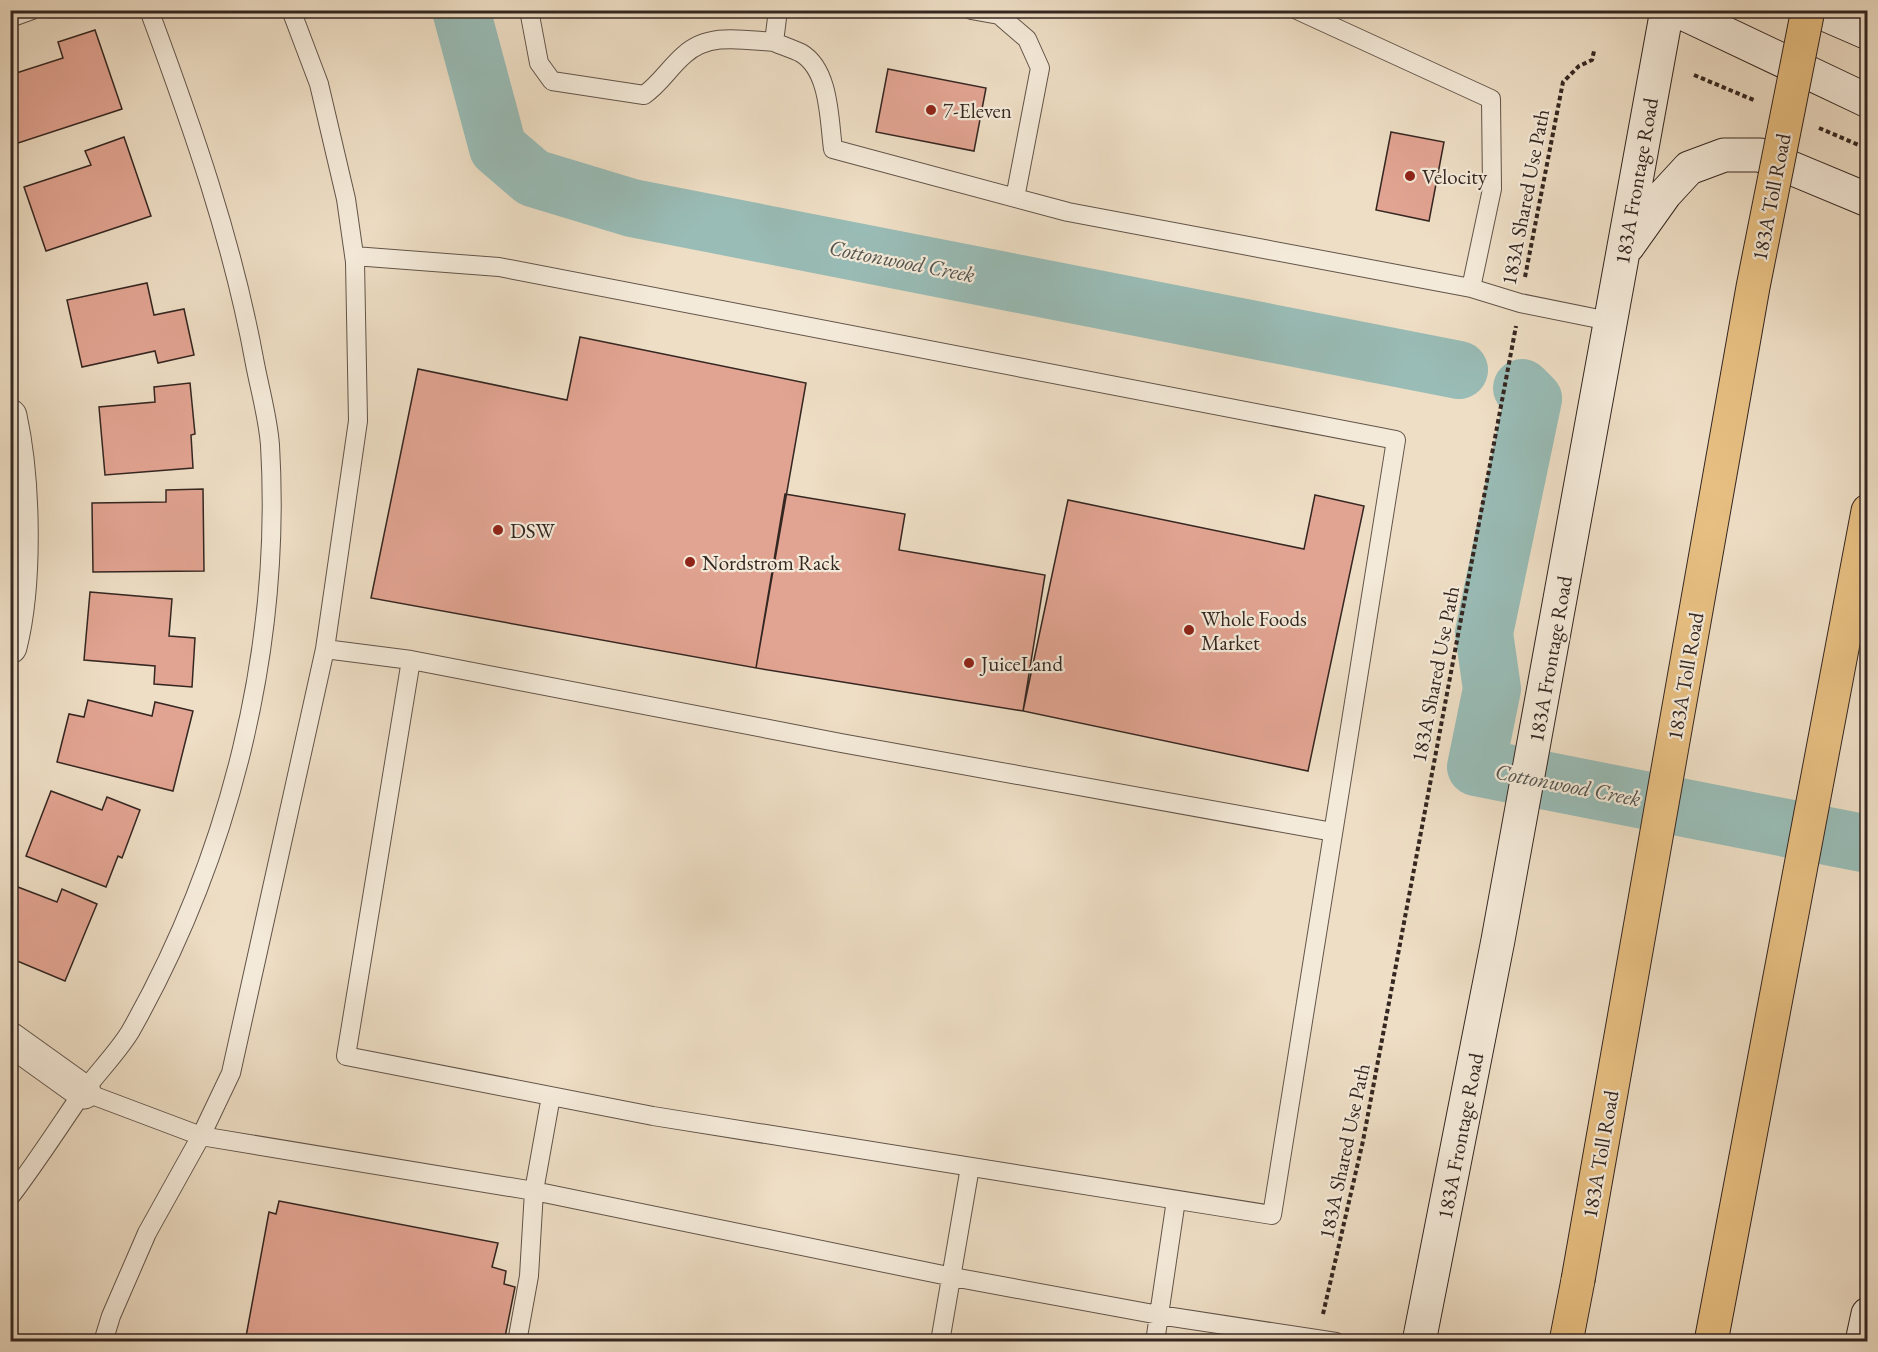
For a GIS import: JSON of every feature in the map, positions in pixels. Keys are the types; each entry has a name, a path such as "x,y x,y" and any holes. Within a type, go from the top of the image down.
{"highway":[{"name":"183A Toll Road","path":"1566,1341 1753,287 1808,10"},
{"path":"1713,1341 1717,1309 1868,511"}],"main road":[{"name":"183A Frontage Road","path":"1419,1341 1498,940 1668,10"},
{"path":"1676,10 1868,101"},
{"path":"1815,10 1868,33"},
{"path":"1622,255 1665,195 1689,168 1724,155 1760,155 1868,200"},
{"path":"10,416 21,524 18,616 10,647"},
{"path":"10,1039 84,1092"},
{"path":"1862,1341 1868,1314"}],"lane":[{"path":"10,18 32,10"},
{"path":"10,1197 128,1034 171,950 224,819 257,689 270,548 270,443 242,292 202,159 149,10"},
{"path":"104,1341 111,1316 147,1233 201,1136 231,1073 325,649 357,422 354,256 346,199 318,84 291,10"},
{"path":"529,10 539,63 552,81 644,95 658,85 684,55 701,43 721,38 774,42 802,54 816,69 823,86 833,149 1068,212 1471,288 1520,303 1610,321"},
{"path":"774,42 778,10"},
{"path":"971,10 1000,13 1027,39 1040,68 1015,198"},
{"path":"1296,10 1491,99 1492,189 1471,288"},
{"path":"354,256 500,267 1396,440 1272,1215 653,1116 346,1056 411,660"},
{"path":"325,649 411,660 841,743 1333,832"},
{"path":"84,1092 201,1136 534,1191 953,1276 1159,1315 1336,1341"},
{"path":"517,1341 529,1276 534,1191 551,1096"},
{"path":"940,1341 970,1167"},
{"path":"1155,1341 1176,1200"}],"path":[{"name":"183A Shared Use Path","path":"1322,1316 1363,1141 1563,82 1579,66 1592,60 1594,51"}],"building":[{"path":"95,30 122,109 12,145 10,75 63,58 58,42"},
{"name":"7-Eleven","path":"888,69 986,88 974,151 876,132"},
{"name":"Velocity","path":"1391,132 1444,142 1429,221 1376,210"},
{"path":"124,137 151,216 46,251 24,187 91,165 85,151"},
{"path":"147,283 154,315 184,309 194,355 158,363 155,351 82,367 67,300"},
{"path":"580,337 806,383 756,668 371,598 418,369 567,400"},
{"path":"190,383 195,434 191,435 193,468 105,475 99,407 155,402 154,387"},
{"path":"203,489 204,571 93,572 92,503 166,502 166,490"},
{"path":"785,494 905,514 899,550 1045,575 1023,711 756,668"},
{"name":"Whole Foods Market","path":"1315,495 1364,506 1308,771 1023,711 1068,500 1304,549"},
{"path":"90,592 172,599 169,636 195,638 192,687 154,684 155,666 84,660"},
{"path":"88,700 152,716 155,702 193,711 173,791 57,762 69,714 84,717"},
{"path":"51,791 102,810 107,797 140,810 122,858 118,856 106,887 26,856"},
{"path":"10,884 57,902 62,889 97,904 65,981 10,958"},
{"path":"279,1201 498,1243 492,1267 506,1271 504,1284 515,1287 504,1342 245,1342 269,1212 276,1214"},
{"path":"209,1336 238,1342 208,1342"}],"waterway":[{"name":"Cottonwood Creek","path":"461,10 498,148 533,178 632,208 1459,370"},
{"name":"Cottonwood Creek","path":"1522,388 1533,399 1484,633 1492,689 1476,767 1868,844"}],"place":[{"name":"7-Eleven","path":"931,110"},
{"name":"Velocity","path":"1410,176"},
{"name":"DSW","path":"498,530"},
{"name":"Nordstrom Rack","path":"690,562"},
{"name":"Whole Foods Market","path":"1189,630"},
{"name":"JuiceLand","path":"969,663"}]}
